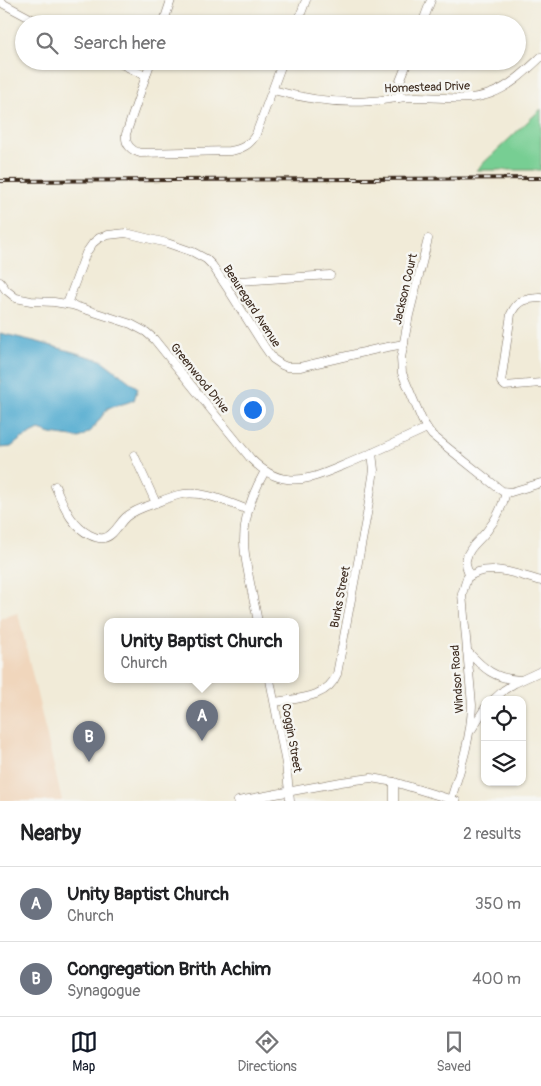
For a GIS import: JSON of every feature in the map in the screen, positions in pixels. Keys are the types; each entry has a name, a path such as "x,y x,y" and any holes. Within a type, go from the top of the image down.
{"street":[{"path":"166,15 171,0"},
{"path":"300,15 306,0"},
{"path":"425,15 431,0"},
{"path":"0,2 24,15"},
{"name":"Homestead Drive","path":"273,90 301,98 336,102 414,97 466,98 484,96 514,81 541,57"},
{"path":"134,70 146,76"},
{"path":"148,70 126,138 129,147 140,153 230,152 239,150 249,144 256,134 280,70"},
{"path":"399,98 400,81 404,70"},
{"name":"Beauregard Avenue","path":"67,304 89,248 99,238 126,233 168,242 206,259 224,282 273,359 287,367 300,367 404,344"},
{"name":"Jackson Court","path":"404,344 409,315 428,239"},
{"path":"224,282 330,275"},
{"name":"Greenwood Drive","path":"0,282 11,294 24,300 67,304 131,324 146,332 154,339 251,459 265,471 279,478 295,480 313,477 427,428"},
{"path":"541,298 523,300 514,308 511,314 501,382 505,386 541,383"},
{"path":"404,344 401,358 402,373 422,420 432,434 502,491 511,492 541,483"},
{"name":"Burks Street","path":"275,702 320,692 327,688 337,674 374,470 372,453"},
{"path":"134,455 156,503"},
{"path":"257,618 245,554 245,530 248,510 265,471"},
{"path":"56,486 67,513 72,520 87,534 95,538 109,536 130,514 178,494 215,497 248,510"},
{"path":"506,492 504,502 490,528 470,550 466,560 469,575 476,572 496,570 541,581"},
{"name":"Windsor Road","path":"454,800 468,745 472,705 462,594 466,578 469,575"},
{"path":"466,651 493,674 502,678 520,680"},
{"path":"497,696 520,680 541,671"},
{"name":"Coggin Street","path":"271,683 286,764 290,801"},
{"path":"470,732 481,714"},
{"path":"238,801 365,778 382,779 454,800"},
{"path":"394,782 394,801"}],"shaded area":[{"path":"18,613 62,801 0,801 0,618"}],"green space":[{"path":"541,109 541,170 476,170"}],"water":[{"path":"0,333 101,360 138,388 134,400 108,408 91,431 79,438 51,434 39,430 21,439 11,447 0,448"}],"railway":[{"path":"0,181 541,178"}],"place":[{"name":"Unity Baptist Church","path":"202,741"},
{"name":"Congregation Brith Achim","path":"89,762"}]}
